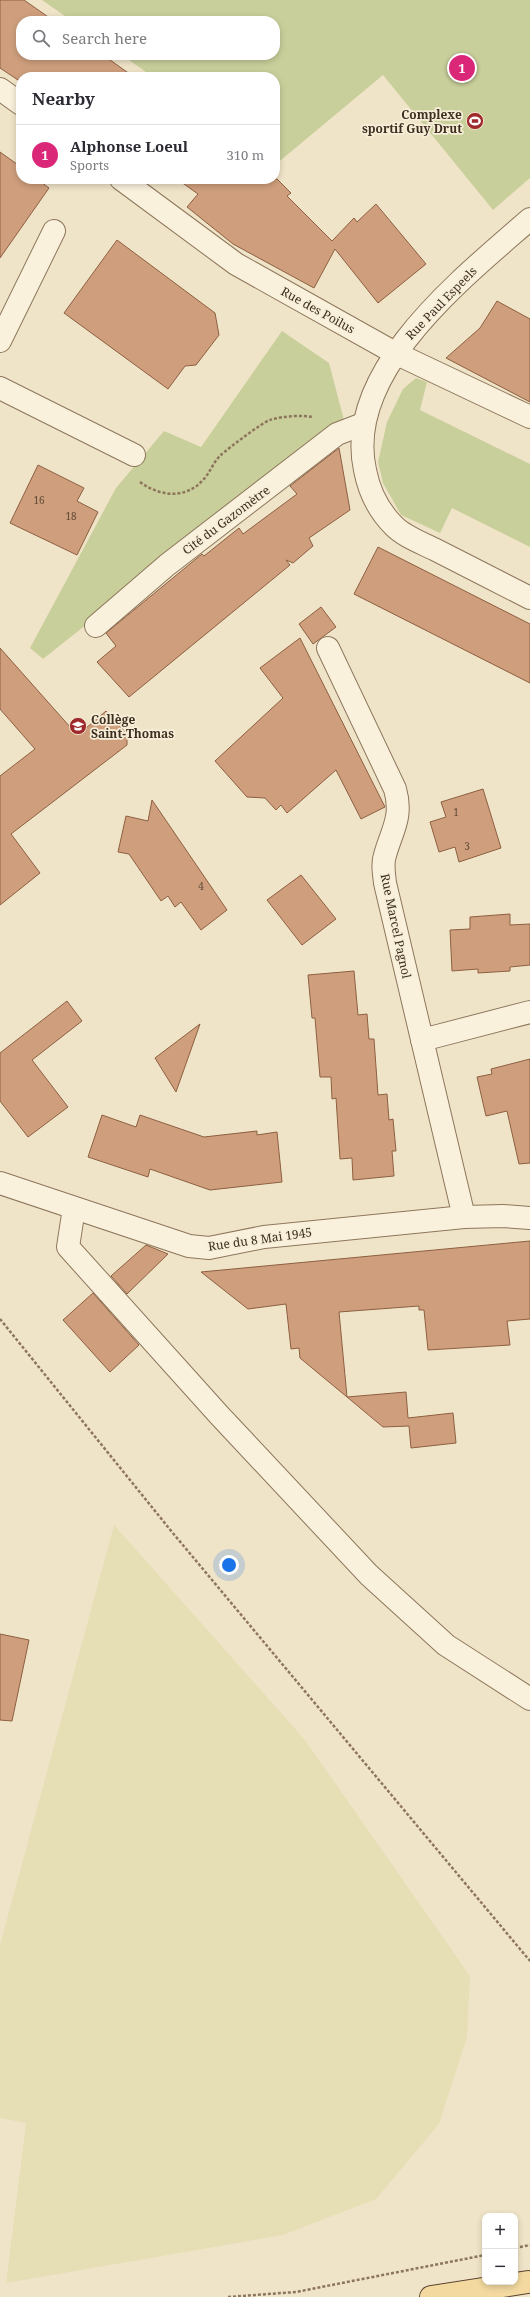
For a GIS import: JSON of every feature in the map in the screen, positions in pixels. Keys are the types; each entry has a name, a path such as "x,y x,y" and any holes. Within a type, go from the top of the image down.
{"main road":[{"path":"430,2297 529,2281"},
{"path":"482,2297 529,2281"}],"street":[{"path":"0,89 16,100"},
{"name":"Rue des Poilus","path":"128,184 236,264 395,353 530,417"},
{"name":"Rue Paul Espeels","path":"530,219 457,283 420,322 395,353 367,409 363,424 361,444 367,480 374,498 394,527 530,598"},
{"path":"0,341 54,231"},
{"path":"0,388 134,456"},
{"name":"Cité du Gazomètre","path":"96,626 167,565 337,434 363,424"},
{"name":"Rue Marcel Pagnol","path":"328,648 395,789 399,802 398,815 385,855 383,869 464,1217"},
{"path":"422,1040 530,1012"},
{"name":"Rue du 8 Mai 1945","path":"0,1183 164,1240 189,1246 209,1248 264,1237 464,1217 530,1218"},
{"path":"74,1208 68,1247 220,1416 369,1575 446,1645 530,1699"}],"path":[{"path":"134,456 140,483 159,492 178,494 192,489 203,481 220,456 269,420 303,415 318,418"},
{"path":"0,1319 172,1532 530,1960"},
{"path":"518,2247 530,2245"},
{"path":"228,2297 296,2292 482,2256"}],"shaded area":[{"path":"114,1525 305,1740 470,1976 467,2037 439,2124 376,2199 283,2235 6,2283 26,2123 0,2118 0,1945"}],"green space":[{"name":"Complexe sportif Guy Drut","path":"42,0 530,0 530,178 493,210 383,75 280,161 280,72 146,72 129,60 280,60 280,16 65,16"},
{"path":"282,331 329,363 344,420 43,659 30,648 116,488 164,431 201,447"},
{"path":"416,378 427,382 420,410 530,464 530,547 452,508 440,533 401,515 383,483 378,462 387,422 403,389"}],"building":[{"path":"0,0 24,0 47,16 16,16 16,60 110,60 127,72 16,72 16,79 0,68"},
{"path":"0,152 16,163 16,184 44,184 49,188 0,258"},
{"path":"280,182 291,193 287,196 332,241 354,218 357,222 376,204 426,264 378,303 335,249 314,288 233,244 187,207 198,194 184,184 280,184"},
{"path":"117,240 215,313 219,335 196,365 185,366 168,389 64,313"},
{"path":"497,301 530,319 530,402 446,358 480,328"},
{"path":"339,448 350,510 309,538 313,546 293,563 286,560 290,565 129,697 97,662 116,646 106,633 202,554 204,556 239,528 243,534 297,494 290,486"},
{"path":"38,465 84,488 77,501 98,512 77,555 10,523"},
{"path":"378,547 530,624 530,683 354,594"},
{"path":"321,607 336,627 313,644 299,624"},
{"path":"300,638 385,807 361,819 336,770 287,813 281,805 276,810 265,798 247,797 215,761 283,698 260,668"},
{"path":"0,648 71,728 78,721 85,729 106,711 127,734 127,745 11,834 40,873 0,905 0,776 35,749 0,709"},
{"path":"483,789 501,848 459,862 455,847 439,852 430,822 446,817 441,802"},
{"path":"152,800 227,910 201,930 181,902 175,907 168,896 161,901 129,854 118,852 126,816 148,821"},
{"path":"301,875 336,919 302,945 267,900"},
{"path":"510,914 510,925 530,924 530,965 510,967 510,971 478,973 478,969 452,971 450,930 470,929 470,917"},
{"path":"354,971 358,1015 367,1014 369,1039 374,1039 378,1095 387,1094 389,1120 393,1119 396,1151 392,1151 394,1176 353,1180 352,1158 340,1159 336,1098 332,1099 331,1077 320,1077 315,1018 312,1018 308,975"},
{"path":"67,1001 82,1021 32,1060 68,1107 28,1137 0,1101 0,1053"},
{"path":"200,1024 176,1092 155,1058"},
{"path":"530,1059 530,1163 519,1164 507,1111 486,1116 477,1077 492,1074 491,1069"},
{"path":"102,1115 136,1127 140,1115 204,1137 257,1131 257,1135 277,1132 282,1182 210,1190 150,1169 148,1177 88,1157"},
{"path":"530,1241 530,1319 507,1321 510,1345 428,1350 424,1310 419,1310 419,1306 339,1312 347,1397 300,1358 299,1348 291,1349 286,1304 248,1309 201,1272"},
{"path":"146,1245 168,1254 127,1294 111,1276"},
{"path":"93,1293 139,1345 110,1372 63,1320"},
{"path":"406,1392 408,1418 453,1413 456,1443 411,1448 409,1426 383,1427 347,1397"},
{"path":"0,1634 29,1640 12,1721 0,1720"}],"place":[{"name":"Alphonse Loeul","path":"462,68"},
{"name":"Complexe sportif Guy Drut","path":"475,121"},
{"name":"Collège Saint-Thomas","path":"78,726"}]}
